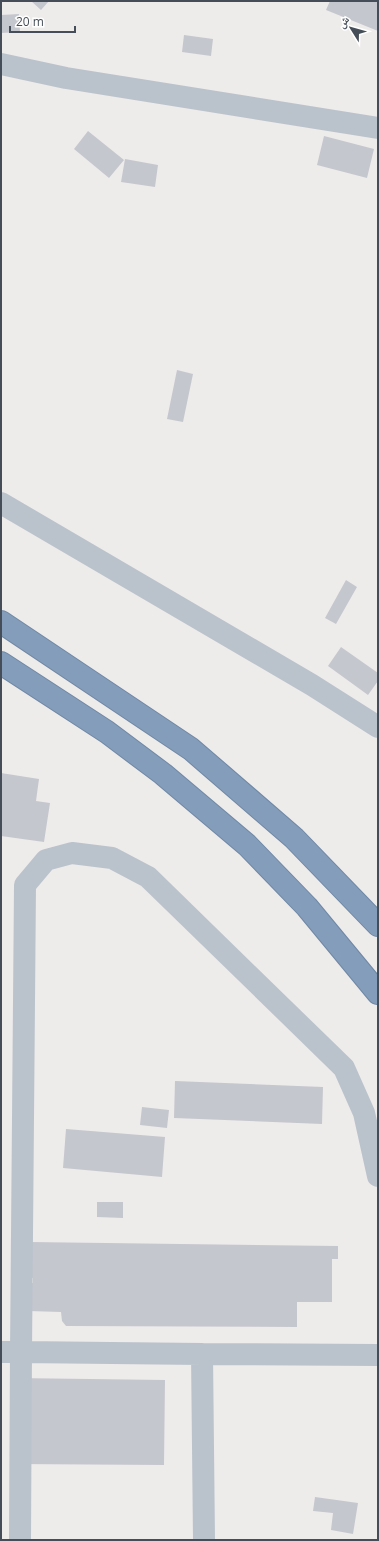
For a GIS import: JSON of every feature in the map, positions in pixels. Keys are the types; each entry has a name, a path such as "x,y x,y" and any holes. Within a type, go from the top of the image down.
{"highway":[{"path":"1,622 190,749 294,838 378,925"},
{"path":"1,663 107,732 163,774 247,845 307,908 378,993"}],"street":[{"path":"1,64 66,78 378,128"},
{"path":"1,503 312,685 378,727"},
{"path":"20,1540 11,1352 25,886 46,860 72,853 112,858 148,877 344,1068 364,1114 378,1176"},
{"path":"11,1352 378,1355"},
{"path":"202,1354 204,1540"}],"building":[{"path":"31,1 49,1 41,10"},
{"path":"330,1 378,1 378,31 326,10"},
{"path":"19,14 20,32 1,33 1,15"},
{"path":"184,35 213,39 211,56 182,52"},
{"path":"88,131 124,160 109,178 74,149"},
{"path":"324,136 374,149 367,178 317,165"},
{"path":"125,159 158,165 155,187 121,182"},
{"path":"177,370 193,374 183,422 167,419"},
{"path":"346,580 357,587 336,624 325,618"},
{"path":"341,647 378,673 378,681 368,695 328,666"},
{"path":"1,773 39,779 36,801 50,803 44,842 1,836"},
{"path":"175,1081 323,1087 322,1124 174,1118"},
{"path":"142,1107 169,1110 167,1128 140,1125"},
{"path":"66,1129 165,1137 162,1177 63,1168"},
{"path":"97,1202 123,1202 123,1218 97,1217"},
{"path":"30,1242 338,1246 338,1259 332,1259 332,1302 297,1302 297,1327 66,1326 62,1321 61,1312 28,1311 28,1283 33,1283 33,1278 28,1278"},
{"path":"14,1378 165,1380 164,1465 13,1464"},
{"path":"315,1497 358,1503 353,1534 331,1530 333,1513 313,1511"}]}
